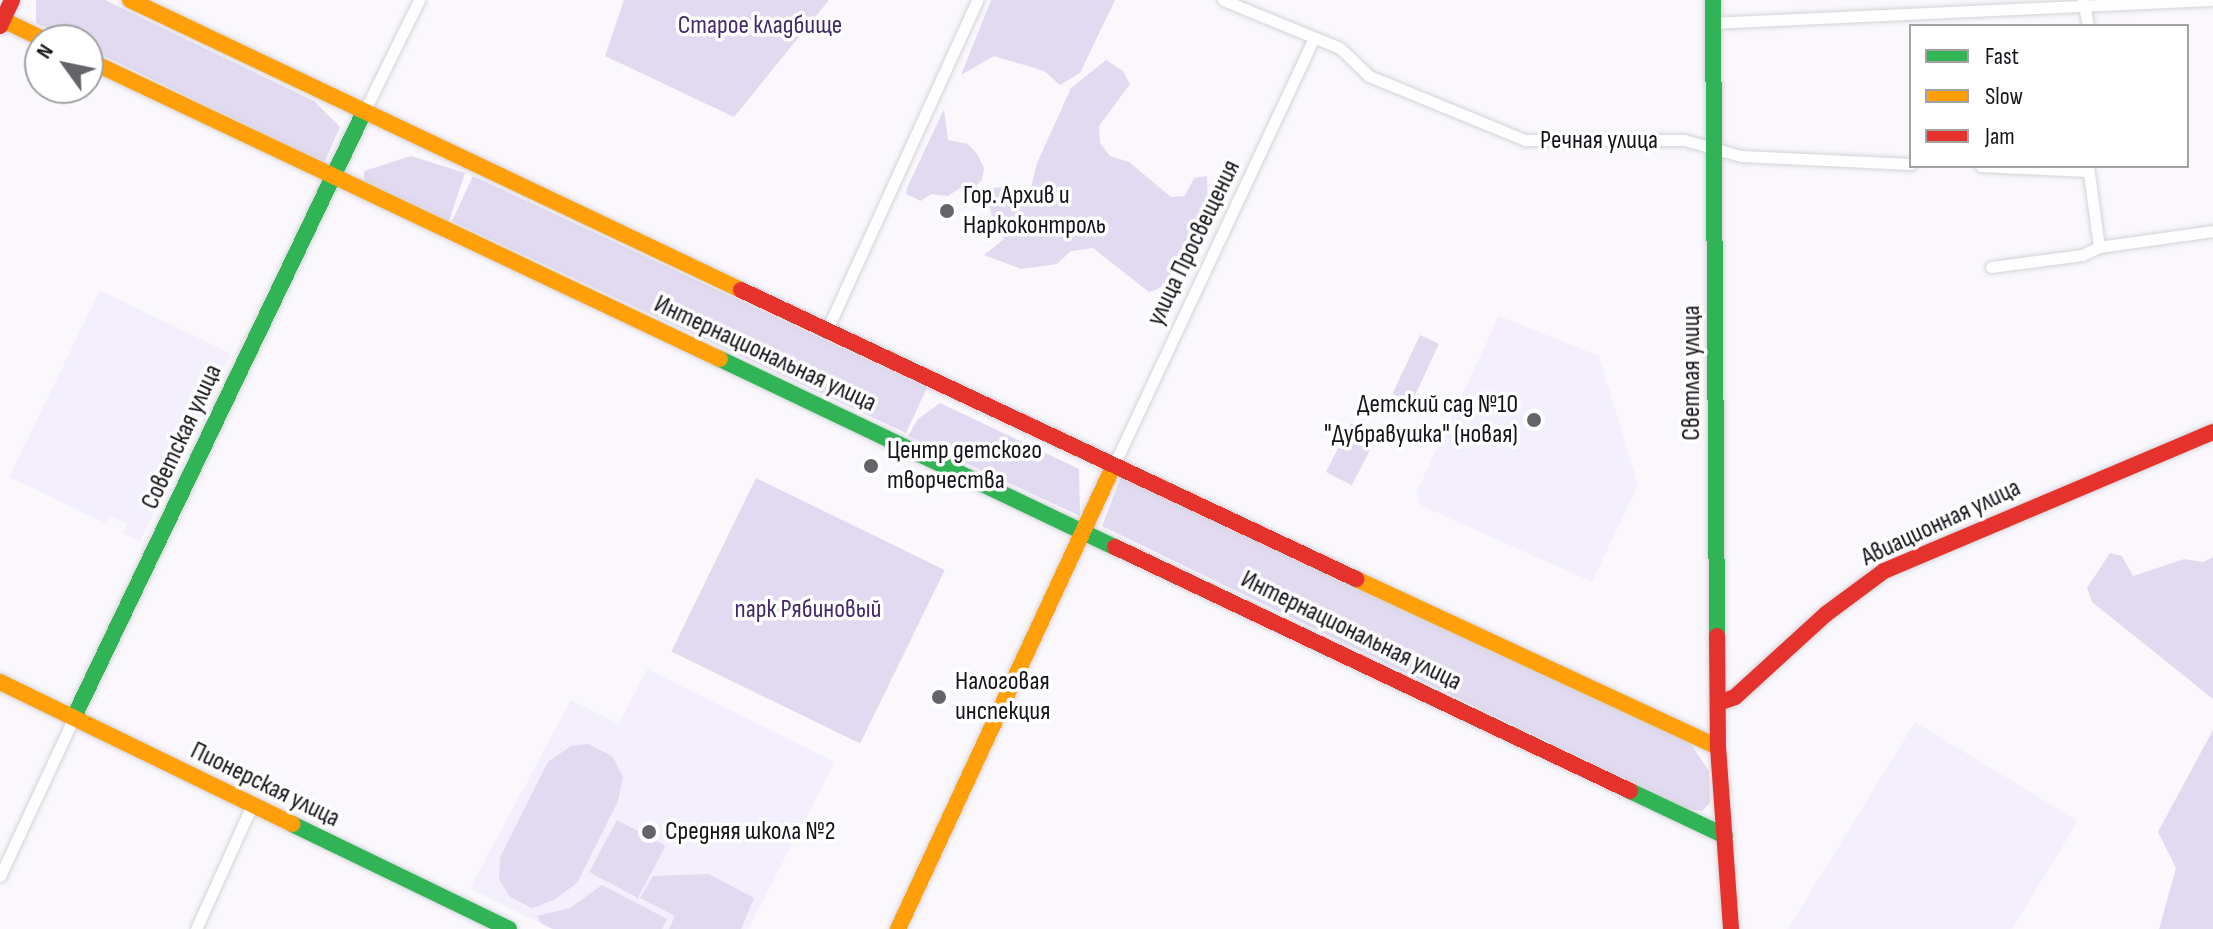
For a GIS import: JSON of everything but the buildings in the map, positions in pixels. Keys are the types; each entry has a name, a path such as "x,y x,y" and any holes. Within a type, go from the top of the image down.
{"main road":[{"path":"12,0 1,23 24,32"},
{"name":"Интернациональная улица","path":"130,0 363,114 826,332 1718,747"},
{"name":"Светлая улица","path":"1713,0 1710,23 1715,149 1718,747 1731,929"},
{"name":"Интернациональная улица","path":"104,68 1725,836"},
{"name":"Советская улица","path":"74,717 363,114"},
{"name":"Авиационная улица","path":"1718,703 1735,697 1826,614 1884,571 2213,432"},
{"path":"898,929 1113,467"},
{"name":"Пионерская улица","path":"0,682 509,929"}],"street":[{"path":"363,114 419,0"},
{"path":"826,332 977,0"},
{"name":"Речная улица","path":"1223,0 1340,48 1369,76 1516,138 1684,140 1752,158 1909,164"},
{"path":"1710,23 2084,4 2209,1"},
{"path":"2084,4 2088,24"},
{"name":"улица Просвещения","path":"1113,467 1314,38"},
{"path":"2088,168 2099,247"},
{"path":"1991,267 2082,255 2099,247 2213,231"},
{"path":"0,876 74,717"},
{"path":"196,929 252,805"}],"shaded area":[{"path":"100,290 231,354 140,541 123,533 127,524 111,517 107,524 9,477"},
{"name":"Детский сад №10 \"Дубравушка\" (новая)","path":"1499,316 1599,356 1638,485 1592,582 1420,505 1416,493"},
{"name":"Средняя школа №2","path":"647,669 835,762 748,929 552,929 470,888 571,700 619,724"},
{"path":"1915,722 2078,821 2012,929 1788,929"}],"green space":[{"path":"36,0 105,0 314,101 340,127 324,163 104,56 104,24 36,23"},
{"name":"Старое кладбище","path":"624,0 829,0 734,117 605,56"},
{"path":"991,0 1115,0 1080,73 1060,85 1044,71 994,56 961,75"},
{"path":"1106,60 1123,71 1130,84 1099,126 1100,143 1110,156 1129,162 1171,197 1185,196 1194,178 1207,176 1208,204 1186,254 1160,288 1149,292 1093,248 1071,251 1057,264 1021,269 984,255 1004,239 993,221 986,190 999,187 1019,198 1029,195 1037,163 1071,88"},
{"path":"944,109 948,140 968,144 977,154 984,168 982,180 974,188 966,184 948,196 931,194 921,201 906,194 907,188"},
{"path":"411,156 465,173 449,221 364,181 364,171"},
{"path":"473,176 927,388 906,433 452,221"},
{"path":"1420,335 1439,344 1412,403 1393,394"},
{"path":"940,403 1079,469 1080,516 908,436 918,419"},
{"path":"1351,423 1377,436 1352,485 1326,472"},
{"path":"1121,477 1690,743 1709,771 1710,803 1702,811 1687,809 1102,526"},
{"name":"парк Рябиновый","path":"756,478 945,570 860,744 671,651"},
{"path":"2110,553 2122,556 2133,576 2184,559 2203,562 2213,557 2213,699 2092,602 2087,588"},
{"path":"2213,730 2213,929 2159,929 2176,868 2158,832"},
{"path":"588,744 612,756 623,777 618,801 577,883 554,900 532,908 510,897 499,879 500,857 548,762 571,746"},
{"path":"617,820 666,846 638,898 589,872"},
{"path":"709,874 754,898 741,929 669,929 675,916 640,898 653,876"},
{"path":"602,885 667,919 662,929 553,929 542,924 537,916 570,908"}],"traffic: fast":[{"path":"1713,0 1717,636"},
{"path":"74,717 363,114"},
{"path":"720,359 1115,547"},
{"path":"1630,791 1725,836"},
{"path":"292,824 509,929"}],"traffic: slow":[{"path":"130,0 741,290"},
{"path":"3,20 24,30"},
{"path":"104,68 720,359"},
{"path":"898,929 1113,467"},
{"path":"1356,579 1718,747"},
{"path":"0,682 292,824"}],"traffic: jam":[{"path":"0,26 12,0"},
{"path":"741,290 1356,579"},
{"path":"1718,703 1735,697 1826,614 1884,571 2213,432"},
{"path":"1115,547 1630,791"},
{"path":"1717,636 1718,747 1731,929"}],"place":[{"name":"Гор. Архив и Наркоконтроль","path":"947,211"},
{"name":"Детский сад №10 \"Дубравушка\" (новая)","path":"1534,420"},
{"name":"Центр детского творчества","path":"871,466"},
{"name":"Налоговая инспекция","path":"939,697"},
{"name":"Средняя школа №2","path":"649,832"}]}
